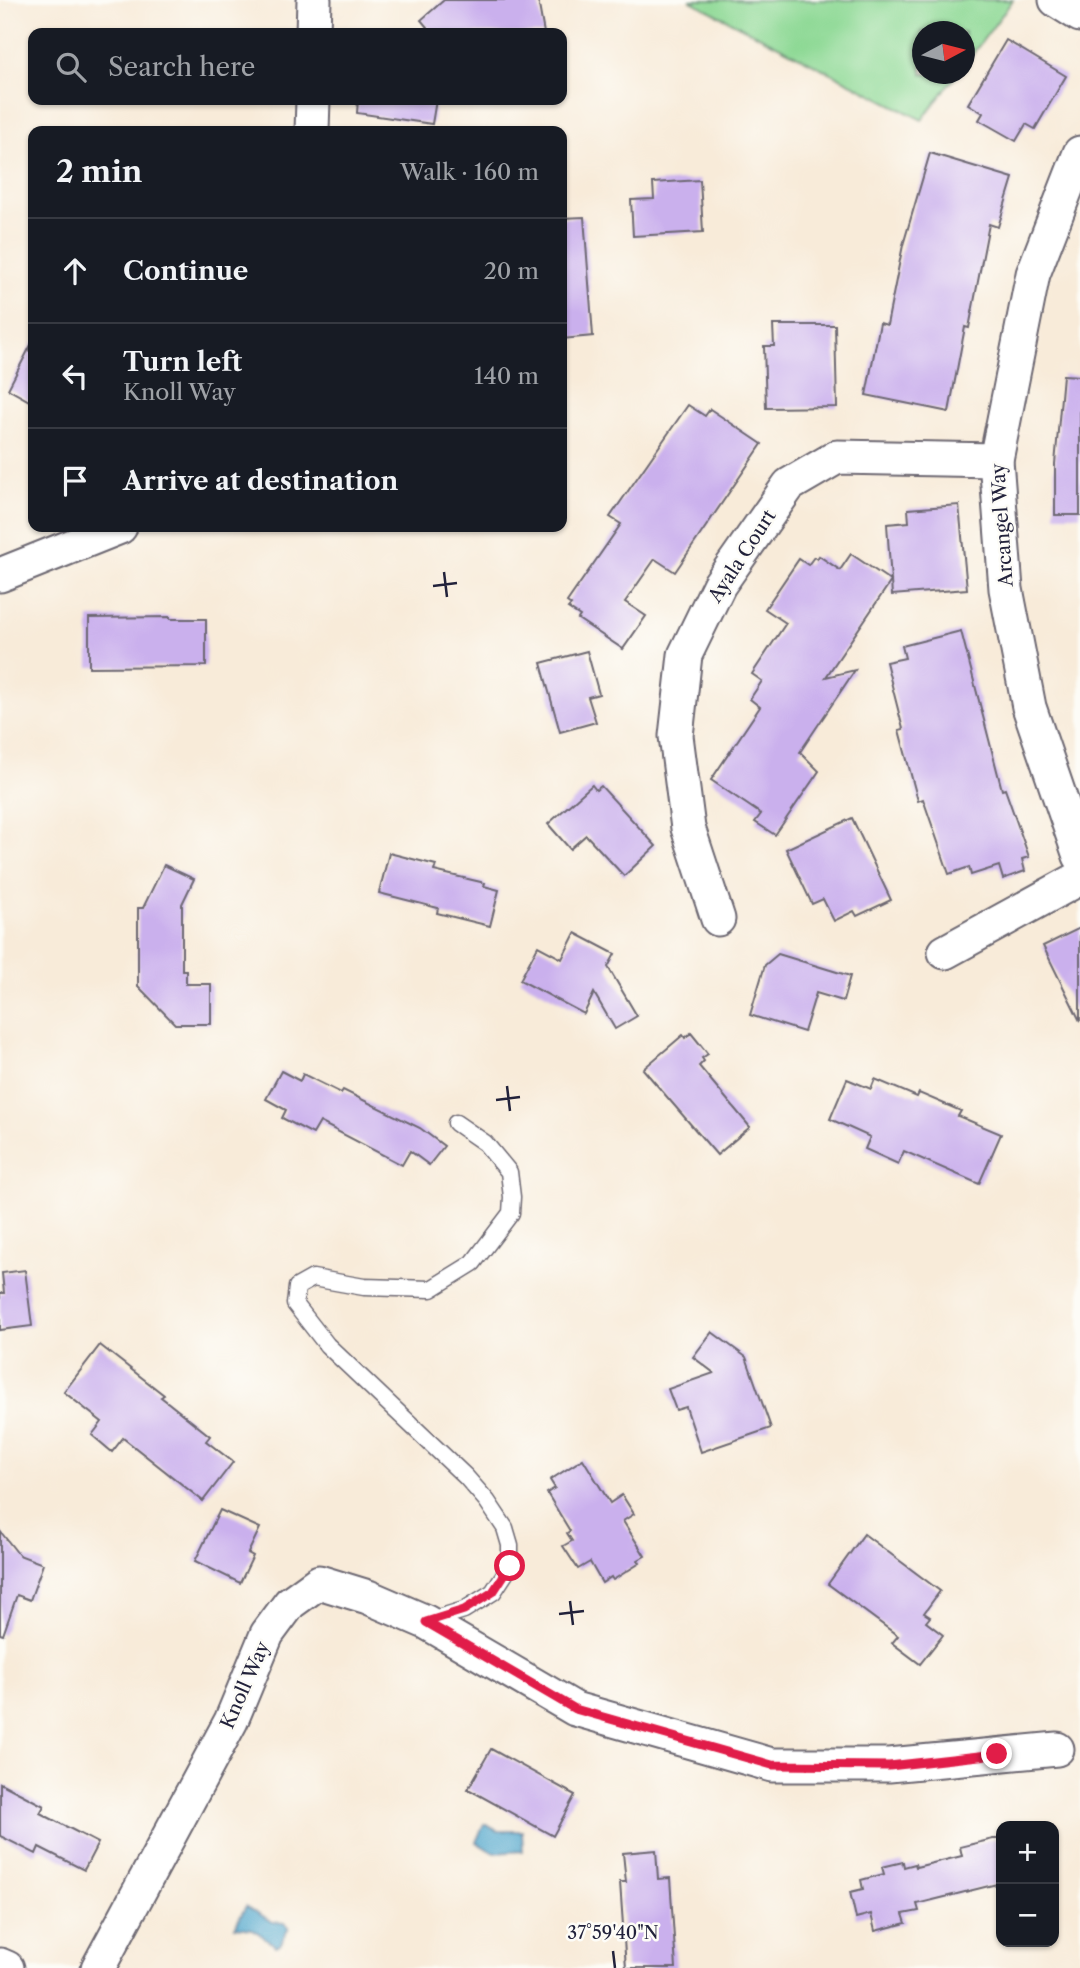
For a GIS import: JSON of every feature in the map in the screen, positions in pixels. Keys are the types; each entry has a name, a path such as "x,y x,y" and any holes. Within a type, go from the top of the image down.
{"street":[{"path":"313,28 314,0"},
{"path":"1056,0 1080,15"},
{"path":"312,126 313,105"},
{"name":"Arcangel Way","path":"1080,153 1033,274 996,460 1006,589 1029,706 1080,856"},
{"name":"Ayala Court","path":"718,919 688,828 676,736 685,655 719,585 789,485 837,457 996,460"},
{"path":"0,575 108,532"},
{"path":"945,952 1080,878"},
{"name":"Knoll Way","path":"97,1968 231,1721 267,1634 290,1603 319,1582 368,1597 426,1622 575,1709 772,1765 889,1766 1057,1749"},
{"path":"0,1965 7,1968"}],"lane":[{"path":"426,1622 464,1610 493,1592 510,1566 510,1545 505,1528 466,1478 327,1345 295,1304 297,1287 313,1278 364,1287 431,1289 473,1263 511,1213 509,1172 485,1143 456,1123"}],"green space":[{"path":"689,0 1013,0 975,51 975,21 912,21 912,84 949,84 922,120"}],"water":[{"path":"484,1824 498,1831 522,1831 523,1851 494,1853 476,1842"},
{"path":"246,1906 273,1922 285,1923 289,1927 280,1945 276,1946 253,1929 235,1927"}],"building":[{"path":"444,0 538,0 543,28 428,28 421,20"},
{"path":"1006,40 1066,76 1035,129 1026,124 1016,141 979,120 983,113 968,104"},
{"path":"358,105 435,105 432,124 357,113"},
{"path":"930,153 1013,178 998,227 989,224 949,412 866,395 880,323 887,325 903,245"},
{"path":"700,180 703,232 633,236 631,200 654,199 653,183"},
{"path":"584,217 593,336 567,339 567,218"},
{"path":"773,325 835,325 837,407 766,408 764,346 774,346"},
{"path":"28,351 28,400 8,389"},
{"path":"1063,375 1080,376 1080,515 1055,515 1055,464"},
{"path":"688,405 705,416 710,409 762,444 675,572 655,559 625,602 646,616 623,649 578,619 580,616 568,608 571,605 567,602 621,524 610,517"},
{"path":"959,505 967,589 892,595 887,524 909,522 908,509"},
{"path":"851,554 891,581 826,677 855,670 800,752 819,771 775,835 755,822 761,814 711,780 760,707 750,699 762,681 752,674 786,623 765,609 799,559 808,565 814,557 817,559 819,556 840,570"},
{"path":"89,618 206,619 206,666 89,667"},
{"path":"961,631 1002,790 1005,789 1029,857 1022,859 1025,871 1003,879 999,866 971,875 969,867 949,874 923,799 918,801 899,730 903,729 886,662 905,658 902,646"},
{"path":"587,651 599,694 588,697 596,722 560,732 541,663"},
{"path":"592,785 596,790 601,786 656,846 624,876 586,835 570,849 548,824"},
{"path":"852,818 891,900 857,916 854,911 834,921 823,899 812,904 786,849"},
{"path":"389,853 436,865 434,871 485,883 484,886 499,890 490,926 437,913 438,908 379,893"},
{"path":"164,865 194,879 182,904 182,970 186,970 186,984 211,984 211,1024 175,1024 138,986 138,908 143,908"},
{"path":"1080,928 1080,1021 1043,946"},
{"path":"575,933 615,954 608,967 637,1016 615,1029 594,993 584,1014 520,980 538,946 562,959"},
{"path":"778,954 850,976 843,1001 816,993 804,1032 750,1015 765,965"},
{"path":"691,1033 708,1054 702,1058 704,1061 699,1066 750,1127 717,1155 643,1069 683,1035 685,1038"},
{"path":"281,1071 300,1081 303,1074 341,1093 343,1090 420,1128 444,1146 429,1165 410,1151 402,1165 320,1122 313,1134 282,1118 286,1110 266,1099"},
{"path":"847,1079 871,1089 875,1079 917,1097 919,1093 961,1111 958,1116 1001,1134 979,1184 904,1151 898,1164 865,1149 870,1137 830,1119"},
{"path":"25,1270 32,1326 0,1330 0,1293 4,1293 2,1273"},
{"path":"712,1332 746,1357 771,1428 701,1452 686,1407 676,1410 668,1389 714,1373 693,1357"},
{"path":"100,1345 164,1395 161,1397 210,1436 206,1441 233,1462 203,1501 123,1438 112,1452 92,1435 102,1422 64,1392"},
{"path":"583,1459 610,1503 622,1495 634,1514 623,1521 645,1556 638,1560 640,1563 613,1580 611,1577 602,1583 590,1562 578,1569 563,1546 572,1541 567,1533 570,1531 547,1493 555,1488 550,1480"},
{"path":"220,1510 260,1528 248,1553 253,1556 240,1583 195,1561"},
{"path":"0,1531 19,1555 43,1564 30,1600 17,1595 3,1635 0,1634"},
{"path":"864,1534 940,1591 924,1613 930,1617 926,1622 943,1635 920,1664 892,1643 898,1636 828,1584"},
{"path":"491,1749 575,1795 553,1836 468,1789"},
{"path":"0,1783 44,1806 40,1813 98,1843 84,1870 39,1847 36,1854 0,1836"},
{"path":"996,1839 996,1884 917,1904 919,1911 903,1914 906,1923 875,1931 871,1914 856,1918 850,1892 863,1889 861,1880 884,1874 882,1867 903,1862 904,1867 915,1864 916,1867 962,1856 960,1847"},
{"path":"656,1850 658,1879 670,1878 676,1968 626,1968 620,1882 626,1882 623,1853"}],"route":[{"path":"510,1566 493,1592 464,1610 426,1622 575,1709 772,1765 889,1766 997,1754"}]}
